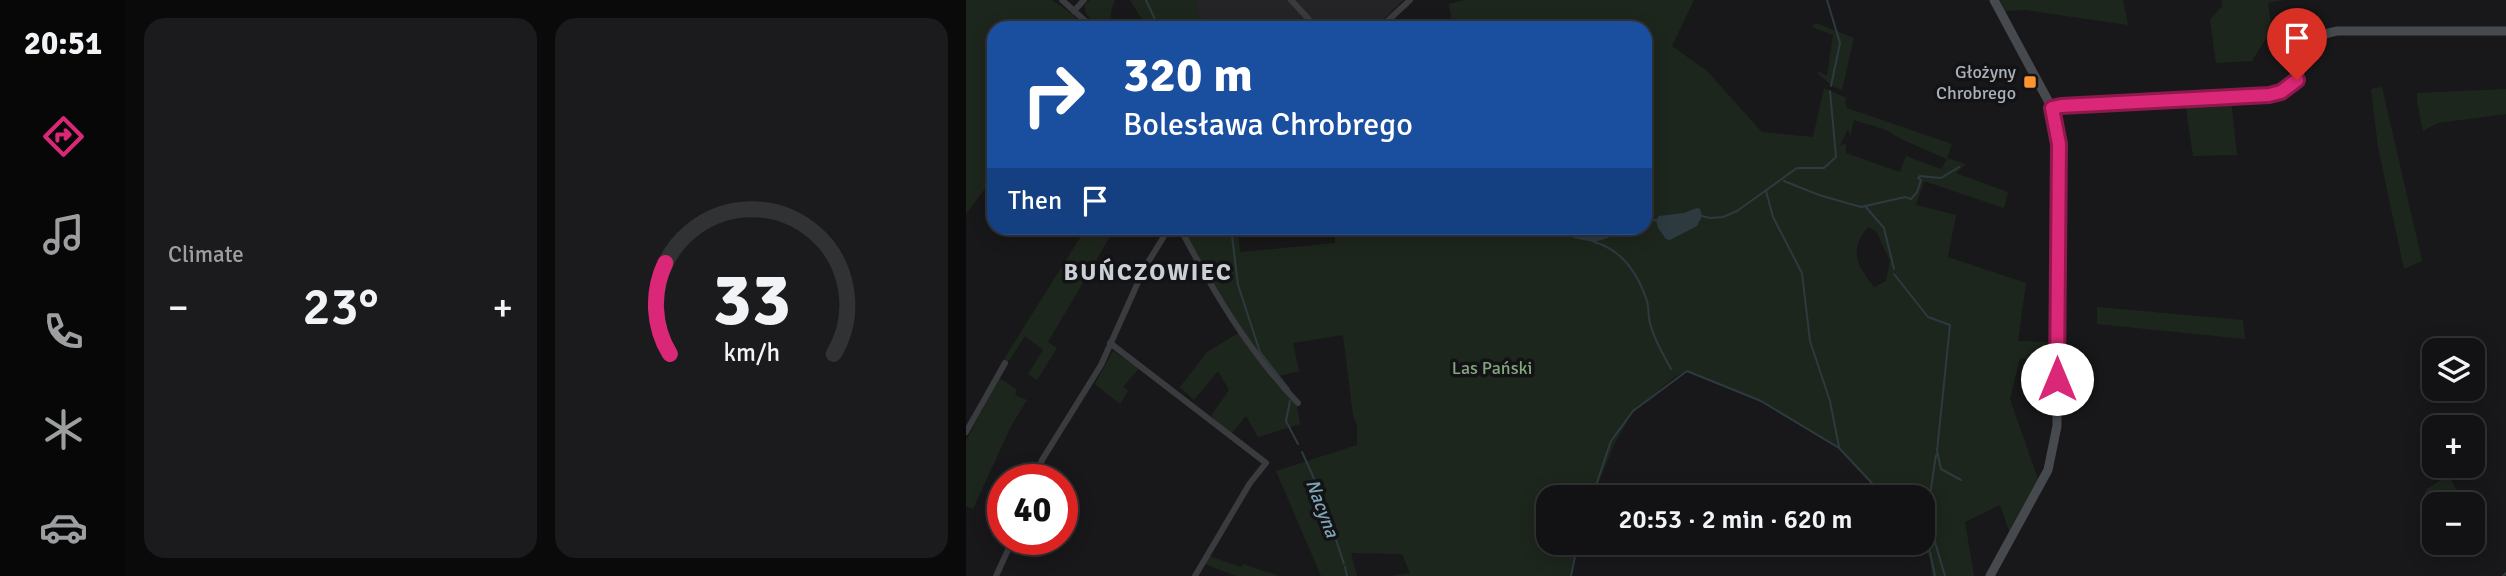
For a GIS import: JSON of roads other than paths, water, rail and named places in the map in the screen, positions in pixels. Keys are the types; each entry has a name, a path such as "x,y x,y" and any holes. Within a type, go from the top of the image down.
{"street":[{"path":"1062,0 1085,21"},
{"path":"1074,11 1084,0"},
{"path":"1291,0 1310,21"},
{"path":"1388,21 1410,0"},
{"path":"1990,576 2048,470 2055,441 2059,144 2054,113 1994,0"},
{"path":"2054,113 2061,106 2281,92 2297,80 2312,41 2324,34 2506,31"},
{"path":"1041,464 1101,365 1144,269 1165,235"},
{"path":"1183,235 1197,263 1244,338 1272,375 1298,403"},
{"path":"1110,343 1266,463 1250,483 1195,576"},
{"path":"966,432 1005,363"},
{"path":"996,576 1006,555"}],"waterway":[{"name":"Nacyna","path":"1146,0 1156,21"},
{"path":"1827,0 1840,43 1831,86"},
{"path":"1702,216 1723,217 1737,211 1797,168 1824,168 1836,157 1830,91"},
{"path":"1784,181 1861,207 1905,197 1911,199 1917,192 1920,176 1941,178 1959,167"},
{"path":"1766,191 1773,217 1802,273 1810,341 1830,401 1839,447"},
{"path":"1865,206 1884,228 1894,269"},
{"path":"1652,220 1656,220"},
{"name":"Nacyna","path":"1232,235 1238,285 1260,352 1289,389"},
{"path":"1594,242 1621,257 1634,273 1647,301 1654,335 1671,369"},
{"path":"1894,274 1928,317 1950,325 1937,451 1941,469 1961,480"},
{"path":"1596,485 1611,441 1633,411 1687,371 1761,401 1839,448 1874,485"},
{"name":"Nacyna","path":"1290,401 1286,421 1298,444"},
{"name":"Nacyna","path":"1302,452 1321,494 1344,564"},
{"path":"1936,455 1927,515 1945,576"},
{"path":"1571,576 1575,555"},
{"path":"1931,555 1935,576"},
{"name":"Nacyna","path":"1345,567 1347,576"},
{"path":"2503,576 2506,573"}],"place":[{"name":"Głożyny Chrobrego","path":"2030,82"}],"district":[{"name":"BUŃCZOWIEC","path":"1148,272"}],"park label":[{"name":"Las Pański","path":"1492,368"}]}
